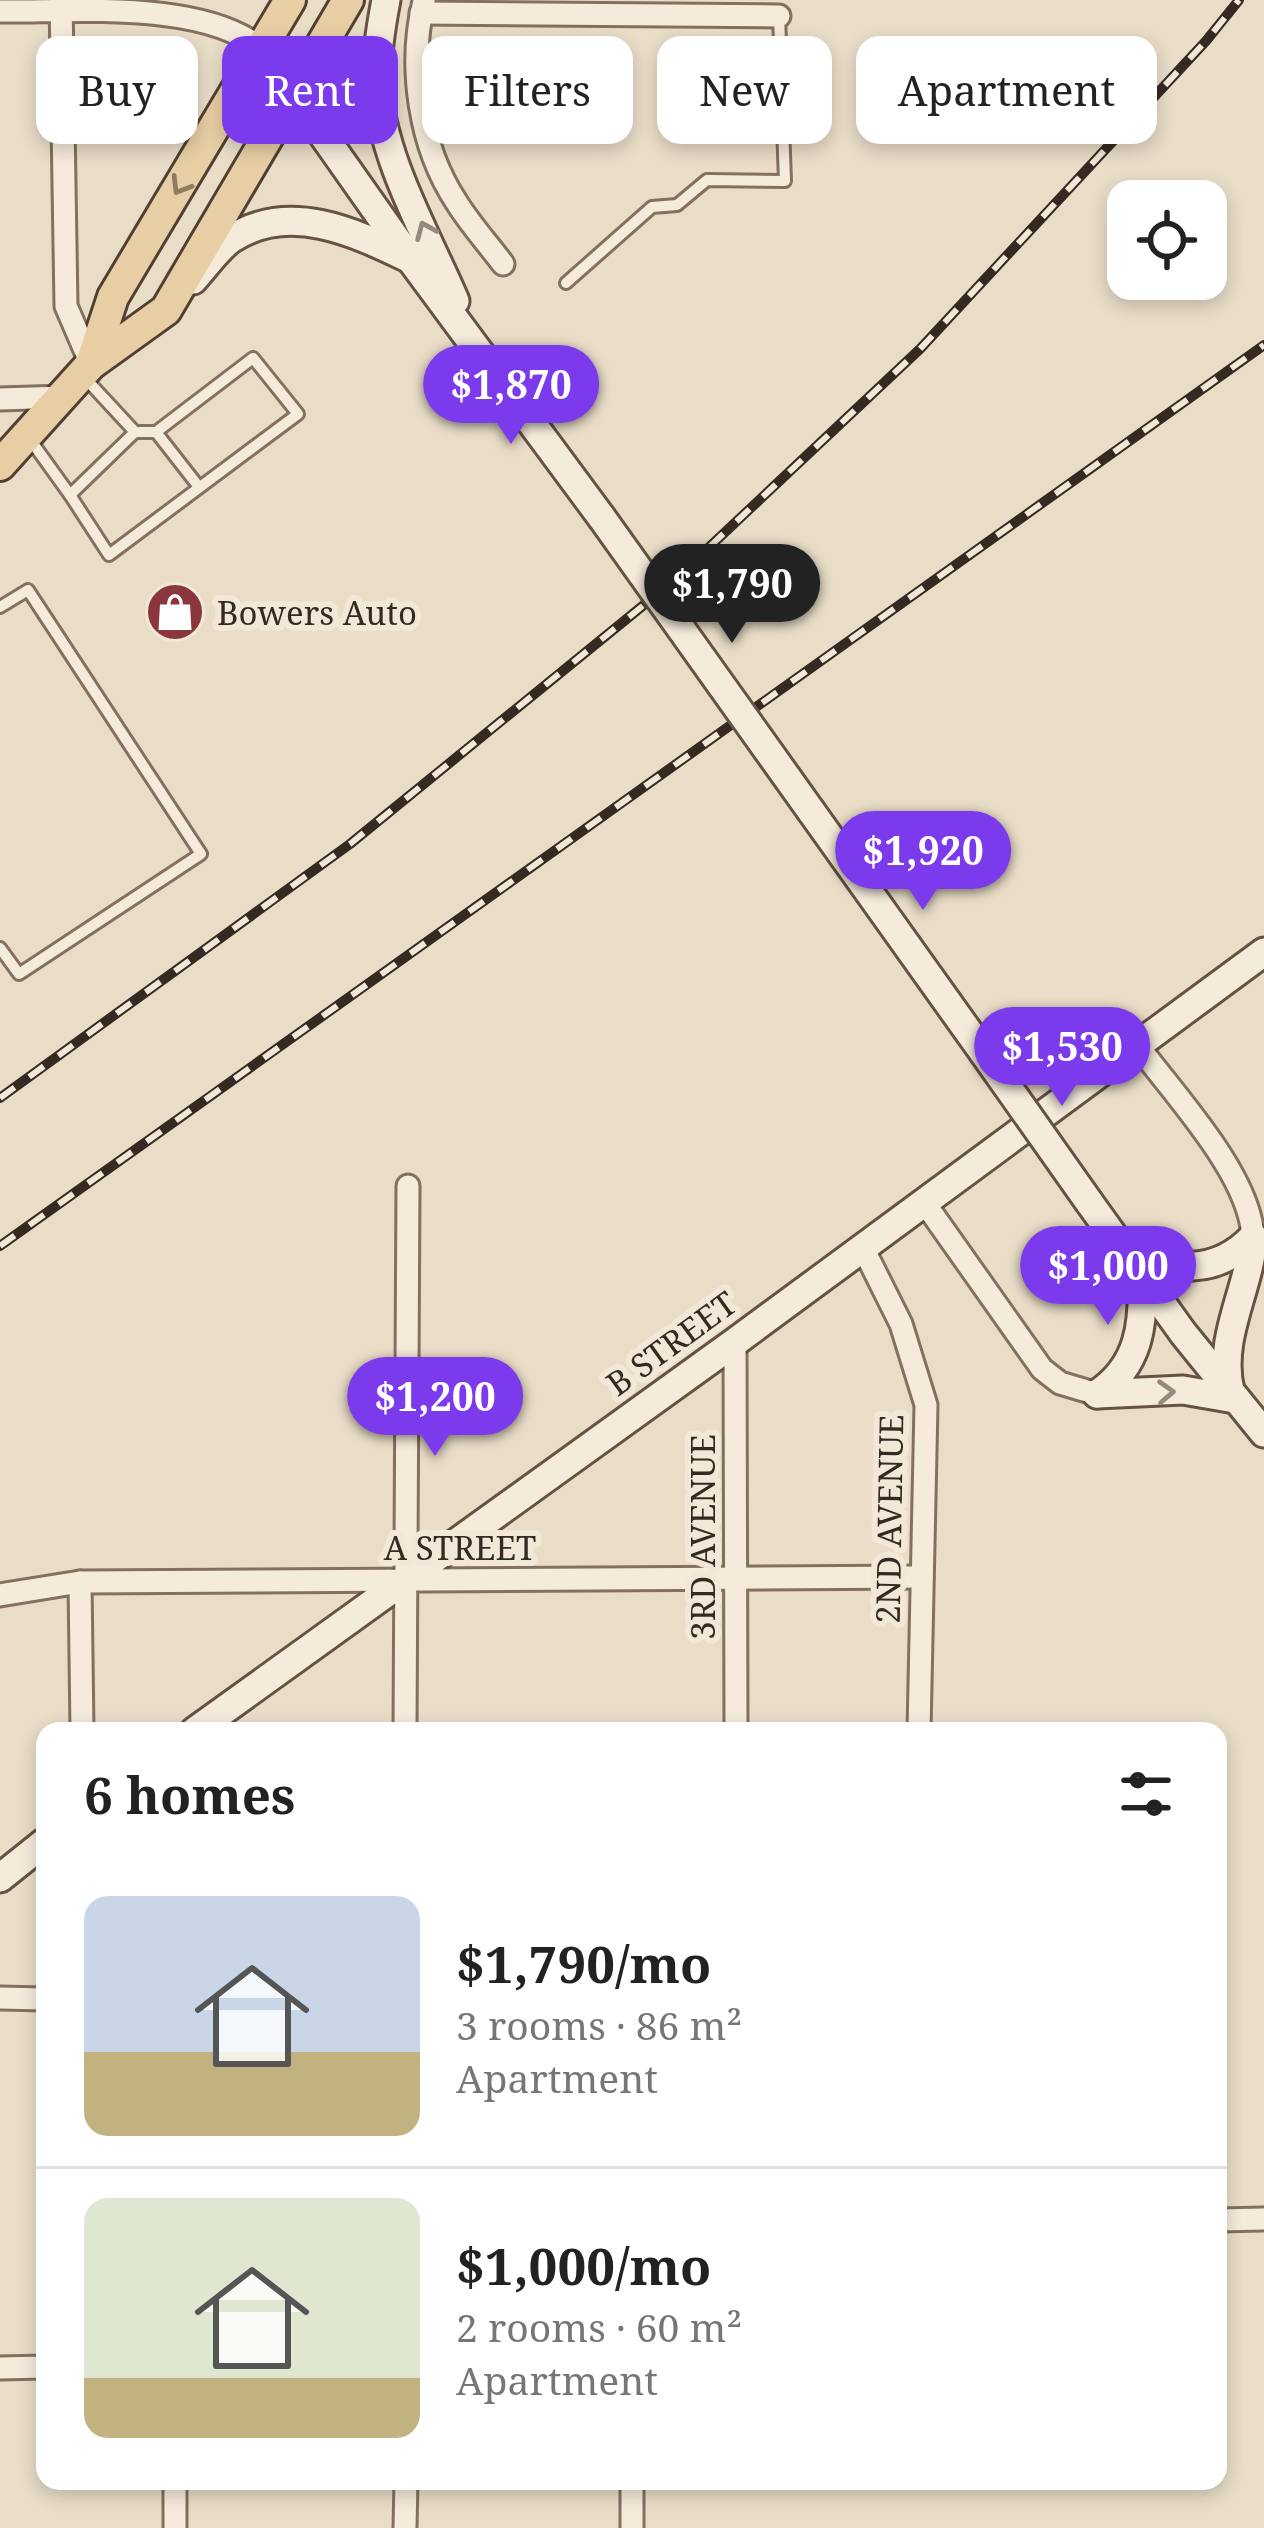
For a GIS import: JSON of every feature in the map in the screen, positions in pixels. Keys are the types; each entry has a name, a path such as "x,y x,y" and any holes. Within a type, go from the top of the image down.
{"main road":[{"path":"271,36 290,0"},
{"path":"326,36 348,0"},
{"path":"386,0 377,84 386,128 470,338"},
{"path":"79,378 113,297 222,118"},
{"path":"166,310 262,144"},
{"path":"330,144 1142,1276 1264,1433"},
{"path":"0,465 79,378 166,310 228,241 291,221 358,234 411,260"},
{"name":"B STREET","path":"208,1722 1264,952"},
{"path":"1124,1250 1167,1265 1208,1266 1239,1252 1253,1237"},
{"path":"1233,1396 1226,1359 1253,1237"},
{"path":"1097,1394 1131,1362 1142,1320 1142,1276"},
{"path":"1097,1394 1183,1390 1233,1396"},
{"path":"0,1878 36,1848"}],"street":[{"path":"0,11 61,6 200,17 247,36"},
{"path":"0,399 79,378 66,306 61,6"},
{"path":"503,264 454,200 431,147 418,90 415,44 423,7 779,16"},
{"path":"1139,1047 1231,1171 1246,1198 1253,1237"},
{"path":"405,1722 408,1186"},
{"path":"924,1202 1042,1369 1060,1384 1097,1394"},
{"name":"2ND AVENUE","path":"863,1248 901,1324 926,1405 919,1722"},
{"name":"3RD AVENUE","path":"735,1342 736,1722"},
{"name":"A STREET","path":"0,1595 80,1582 734,1581 922,1576"},
{"path":"80,1582 82,1722"},
{"path":"0,1998 36,1999"},
{"path":"1227,2220 1264,2219"},
{"path":"0,2368 36,2367"},
{"path":"175,2490 175,2528"},
{"path":"406,2490 406,2528"},
{"path":"632,2490 632,2528"}],"lane":[{"path":"566,283 652,207 677,206 707,180 785,181 779,16"},
{"path":"27,436 109,555 298,413 253,358 156,432 135,432 79,378"},
{"path":"70,495 135,432"},
{"path":"156,432 200,488"},
{"path":"0,607 28,590 201,854 19,974 0,947"}],"railway":[{"path":"0,1098 350,844 672,582 920,349 1239,0"},
{"path":"0,1246 1264,345"}],"place":[{"name":"Bowers Auto","path":"175,612"}]}
